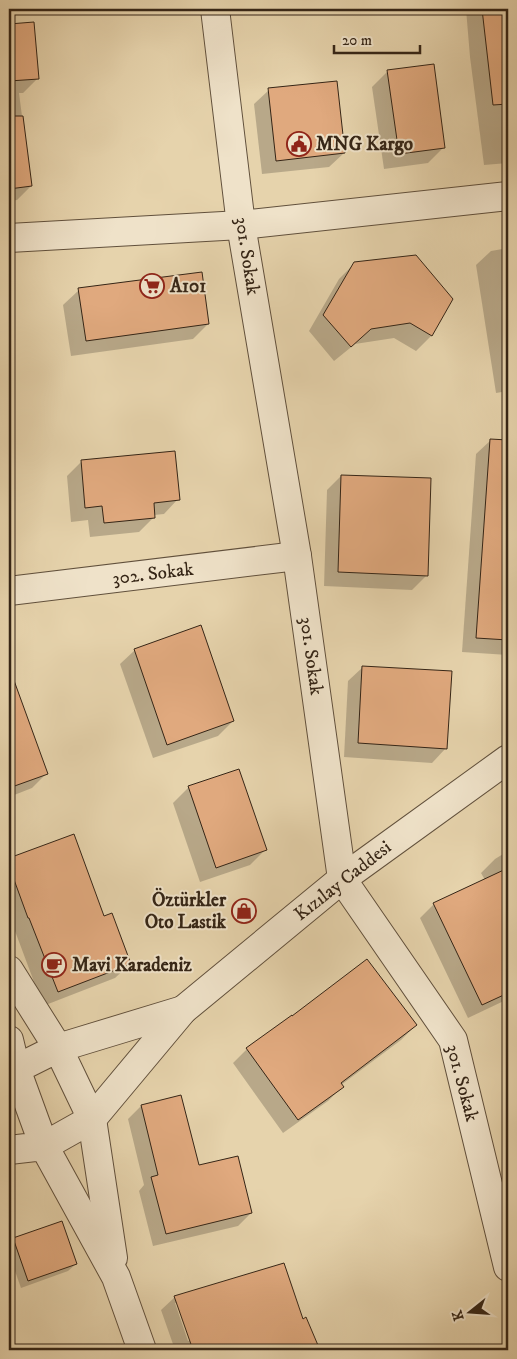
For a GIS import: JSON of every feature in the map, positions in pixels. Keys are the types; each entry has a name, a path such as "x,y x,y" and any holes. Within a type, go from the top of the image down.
{"street":[{"name":"301. Sokak","path":"215,9 242,225 297,556 342,879 453,1040 508,1267"},
{"path":"9,238 242,225 503,198"},
{"name":"302. Sokak","path":"9,591 297,556"},
{"name":"Kızılay Caddesi","path":"92,1119 183,1010 342,879 508,759"},
{"path":"9,970 58,1048 92,1119 116,1277"},
{"name":"Kızılay Caddesi","path":"12,1071 58,1048 183,1010"},
{"path":"9,1040 12,1071 44,1146 116,1277 142,1350"},
{"path":"9,1150 44,1146 92,1119"}],"building":[{"path":"482,9 508,9 508,104 493,105"},
{"path":"34,22 39,79 9,81 9,24"},
{"path":"434,64 445,148 399,154 387,70"},
{"path":"337,81 345,153 276,161 268,88"},
{"path":"9,116 23,116 32,186 9,189"},
{"path":"416,255 453,299 432,336 410,323 371,329 351,347 323,315 354,262"},
{"path":"202,272 209,324 86,341 78,288"},
{"path":"490,439 508,440 508,640 476,638"},
{"path":"175,451 180,500 154,503 155,518 104,523 102,506 85,508 81,460"},
{"path":"341,475 431,478 428,576 338,572"},
{"path":"201,625 234,721 167,745 134,649"},
{"path":"362,666 452,671 447,749 358,743"},
{"path":"12,675 48,774 9,788 9,676"},
{"path":"239,769 267,850 216,868 188,786"},
{"path":"74,834 104,916 112,913 131,964 58,992 28,918 9,866 9,858"},
{"path":"508,868 508,993 482,1005 433,903"},
{"path":"367,959 417,1025 341,1083 344,1087 298,1120 246,1048"},
{"path":"181,1095 199,1165 238,1156 252,1213 166,1234 151,1177 158,1175 141,1105"},
{"path":"62,1221 77,1264 28,1281 13,1238"},
{"path":"284,1263 303,1319 306,1317 320,1350 193,1350 174,1296"}],"place":[{"name":"MNG Kargo","path":"299,144"},
{"name":"A101","path":"152,286"},
{"name":"Öztürkler Oto Lastik","path":"244,911"},
{"name":"Mavi Karadeniz","path":"54,965"}]}
